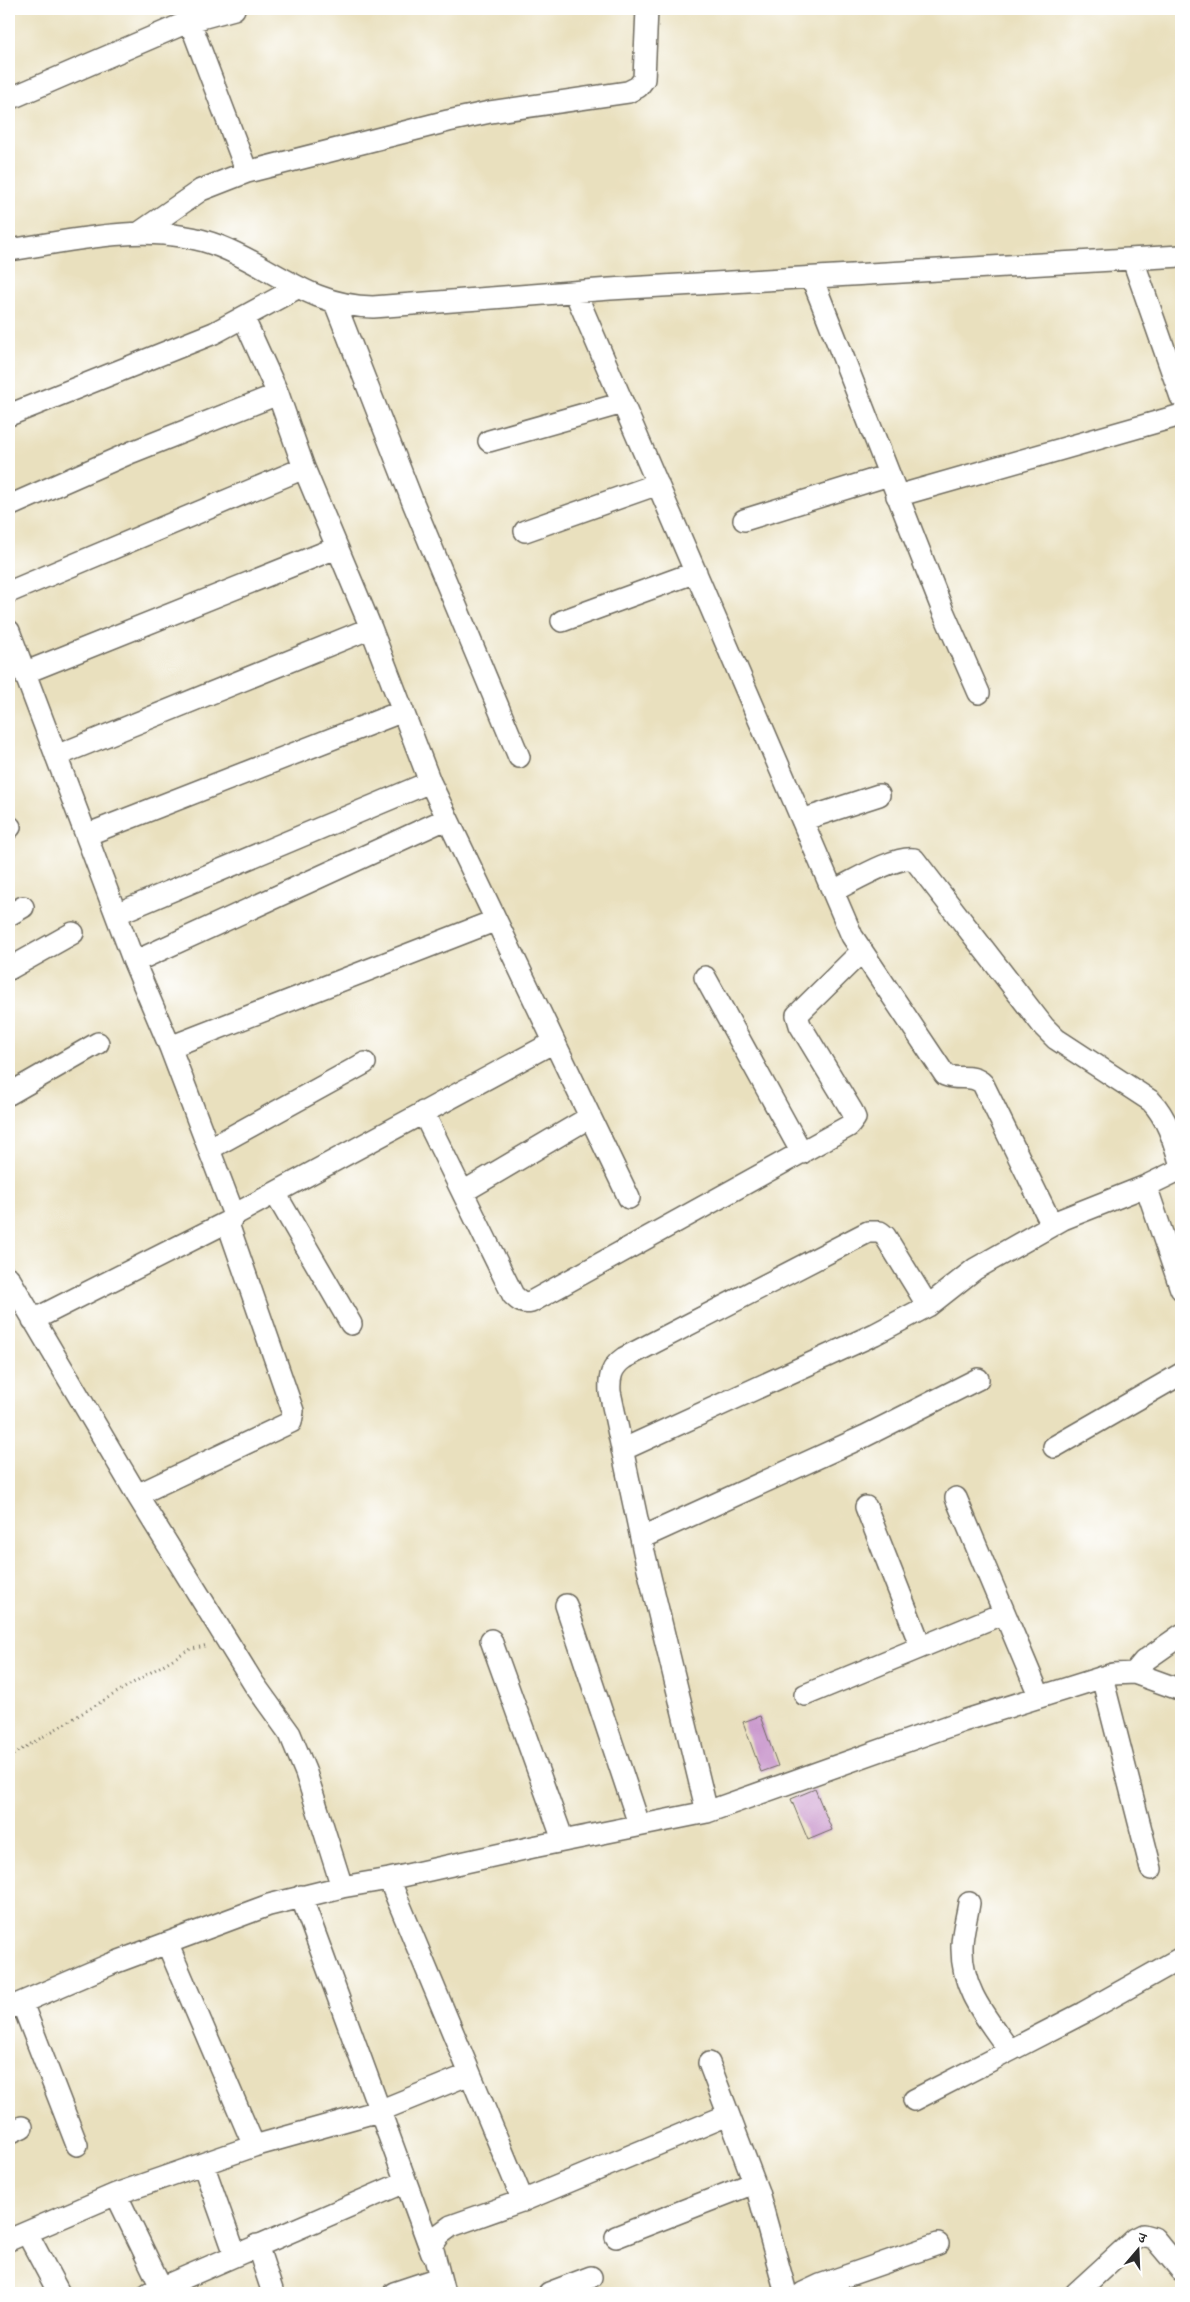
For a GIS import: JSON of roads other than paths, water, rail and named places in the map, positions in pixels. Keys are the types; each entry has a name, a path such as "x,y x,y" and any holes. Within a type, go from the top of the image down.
{"street":[{"path":"9,99 187,15 234,9"},
{"path":"139,233 201,190 247,172 490,112 628,92 638,87 644,79 647,9"},
{"path":"187,15 247,172"},
{"path":"9,250 139,233 169,234 218,246 245,257 297,288 335,303 354,307 1181,256"},
{"path":"1133,260 1181,397"},
{"path":"812,278 943,611 979,693"},
{"path":"9,415 214,333 244,319 297,288"},
{"path":"575,292 802,820 861,952 906,1014 945,1075 956,1078 974,1078 983,1084 1052,1225"},
{"path":"335,303 414,505 518,757"},
{"path":"244,319 278,394 304,468 371,628 446,819 629,1198"},
{"path":"9,506 132,452 278,394"},
{"path":"489,441 623,403"},
{"path":"897,496 1181,415"},
{"path":"9,592 304,468"},
{"path":"744,520 889,475"},
{"path":"525,531 658,484"},
{"path":"24,673 336,548"},
{"path":"562,620 696,572"},
{"path":"56,756 371,628"},
{"path":"9,631 134,962 170,1047 209,1149 233,1218"},
{"path":"86,835 403,711"},
{"path":"116,914 430,782"},
{"path":"802,820 879,795"},
{"path":"134,962 446,819"},
{"path":"622,1450 875,1334 928,1306 975,1269 1052,1225 1146,1186 1181,1167 1168,1126 1160,1111 1151,1101 1056,1039 1044,1027 914,859 908,858 896,862 833,891"},
{"path":"170,1047 494,920"},
{"path":"9,969 73,933"},
{"path":"424,1112 513,1295 518,1301 525,1303 640,1243 842,1131 855,1118 800,1025 797,1015 861,952"},
{"path":"705,977 802,1153"},
{"path":"34,1320 233,1218 275,1193 554,1042"},
{"path":"9,1094 98,1043"},
{"path":"209,1149 365,1063"},
{"path":"463,1192 590,1117"},
{"path":"1146,1186 1181,1289"},
{"path":"275,1193 351,1324"},
{"path":"137,1495 285,1426 291,1422 293,1417 228,1224 233,1218"},
{"path":"707,1812 641,1538 609,1378 618,1363 868,1232 880,1232 885,1236 928,1306"},
{"path":"9,1278 137,1495 233,1650 290,1734 306,1774 342,1887"},
{"path":"1054,1448 1181,1374"},
{"path":"641,1538 865,1436 978,1379"},
{"path":"956,1498 1039,1696"},
{"path":"866,1507 921,1647"},
{"path":"566,1604 639,1824"},
{"path":"805,1695 1004,1613"},
{"path":"1134,1673 1144,1661 1181,1635"},
{"path":"491,1640 563,1840"},
{"path":"77,2145 15,2006 167,1943 269,1905 301,1896 389,1879 639,1824 707,1812 1039,1696 1102,1677 1134,1673 1181,1690"},
{"path":"1102,1677 1150,1869"},
{"path":"389,1879 524,2201"},
{"path":"301,1896 378,2111 432,2253 442,2286 394,2293"},
{"path":"969,1903 962,1944 962,1965 967,1985 978,2006 1009,2050"},
{"path":"167,1943 254,2146"},
{"path":"914,2100 1148,1978 1181,1958"},
{"path":"709,2064 754,2183 786,2293"},
{"path":"59,2293 18,2236 116,2194 254,2146 378,2111 470,2074"},
{"path":"432,2253 434,2240 451,2226 524,2201 728,2115"},
{"path":"203,2164 235,2254"},
{"path":"116,2194 158,2291 235,2254 405,2182"},
{"path":"616,2237 754,2183"},
{"path":"1076,2293 1135,2239 1143,2235 1154,2238 1181,2270"},
{"path":"803,2293 820,2285 938,2244"},
{"path":"257,2245 272,2293"},
{"path":"549,2293 591,2276"}]}
